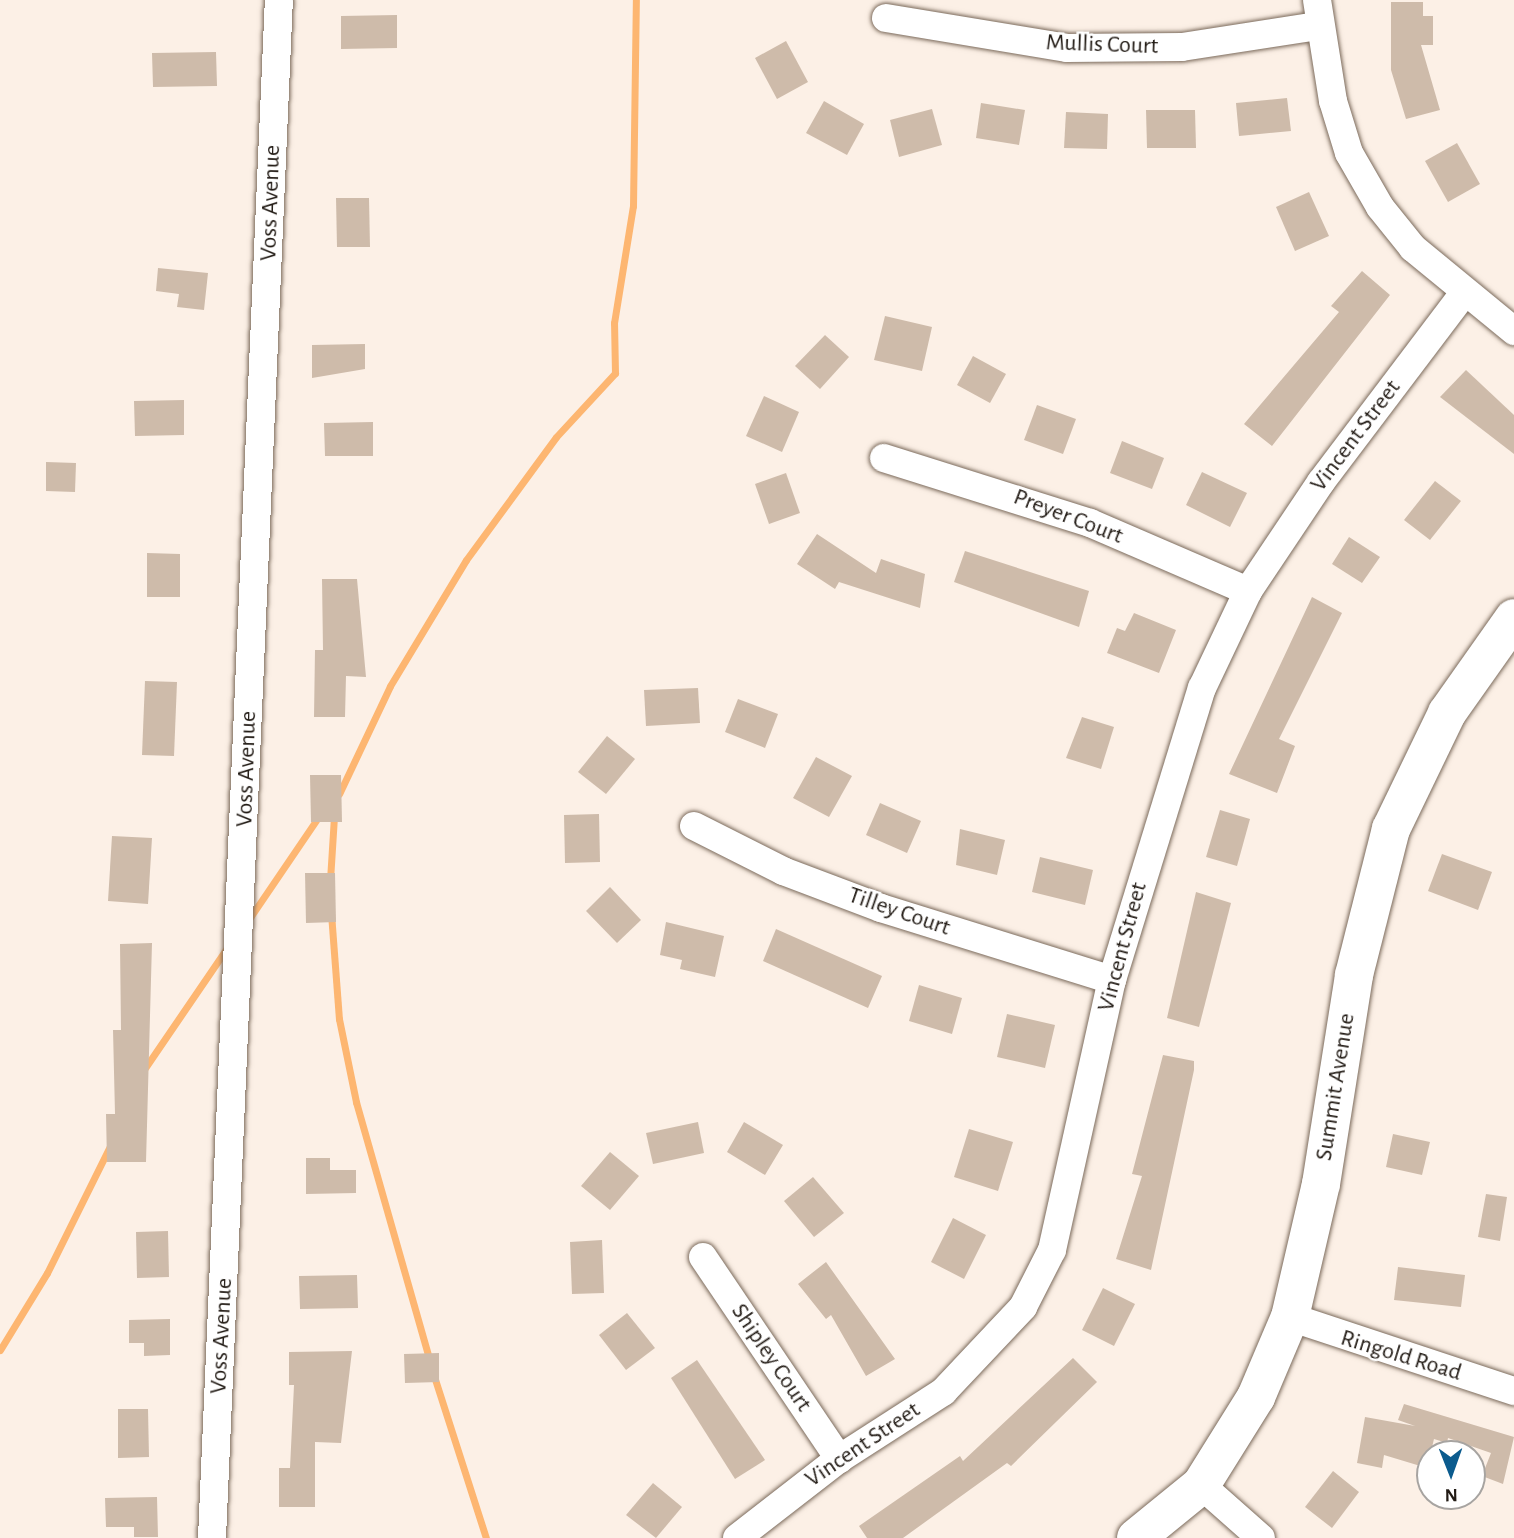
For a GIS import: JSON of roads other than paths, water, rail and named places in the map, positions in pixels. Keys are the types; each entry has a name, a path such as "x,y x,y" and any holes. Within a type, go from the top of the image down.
{"main road":[{"name":"Summit Avenue","path":"1136,1538 1201,1485 1256,1397 1290,1317 1321,1184 1354,975 1391,829 1447,713 1512,625"}],"street":[{"name":"Voss Avenue","path":"212,1538 279,0"},
{"name":"Mullis Court","path":"886,18 1067,48 1182,47 1318,13"},
{"path":"1318,13 1349,153 1413,248 1463,294 1514,331"},
{"name":"Vincent Street","path":"737,1538 839,1459 943,1392 1023,1307 1052,1251 1074,1174 1112,980 1170,778 1202,688 1248,591 1321,482 1463,294"},
{"name":"Preyer Court","path":"884,458 1090,523 1248,591"},
{"name":"Tilley Court","path":"694,825 783,871 881,908 1112,980"},
{"name":"Shipley Court","path":"703,1256 839,1459"},
{"name":"Ringold Road","path":"1290,1317 1514,1391"},
{"path":"1201,1485 1261,1538"}],"waterway":[{"path":"339,794 390,686 466,560 556,437 615,373 614,323 633,206 636,0"},
{"path":"249,919 319,816"},
{"path":"330,880 334,816"},
{"path":"331,913 339,1019 356,1102 430,1361"},
{"path":"145,1068 229,945"},
{"path":"0,1350 47,1273 110,1146"},
{"path":"433,1373 486,1538"}]}
